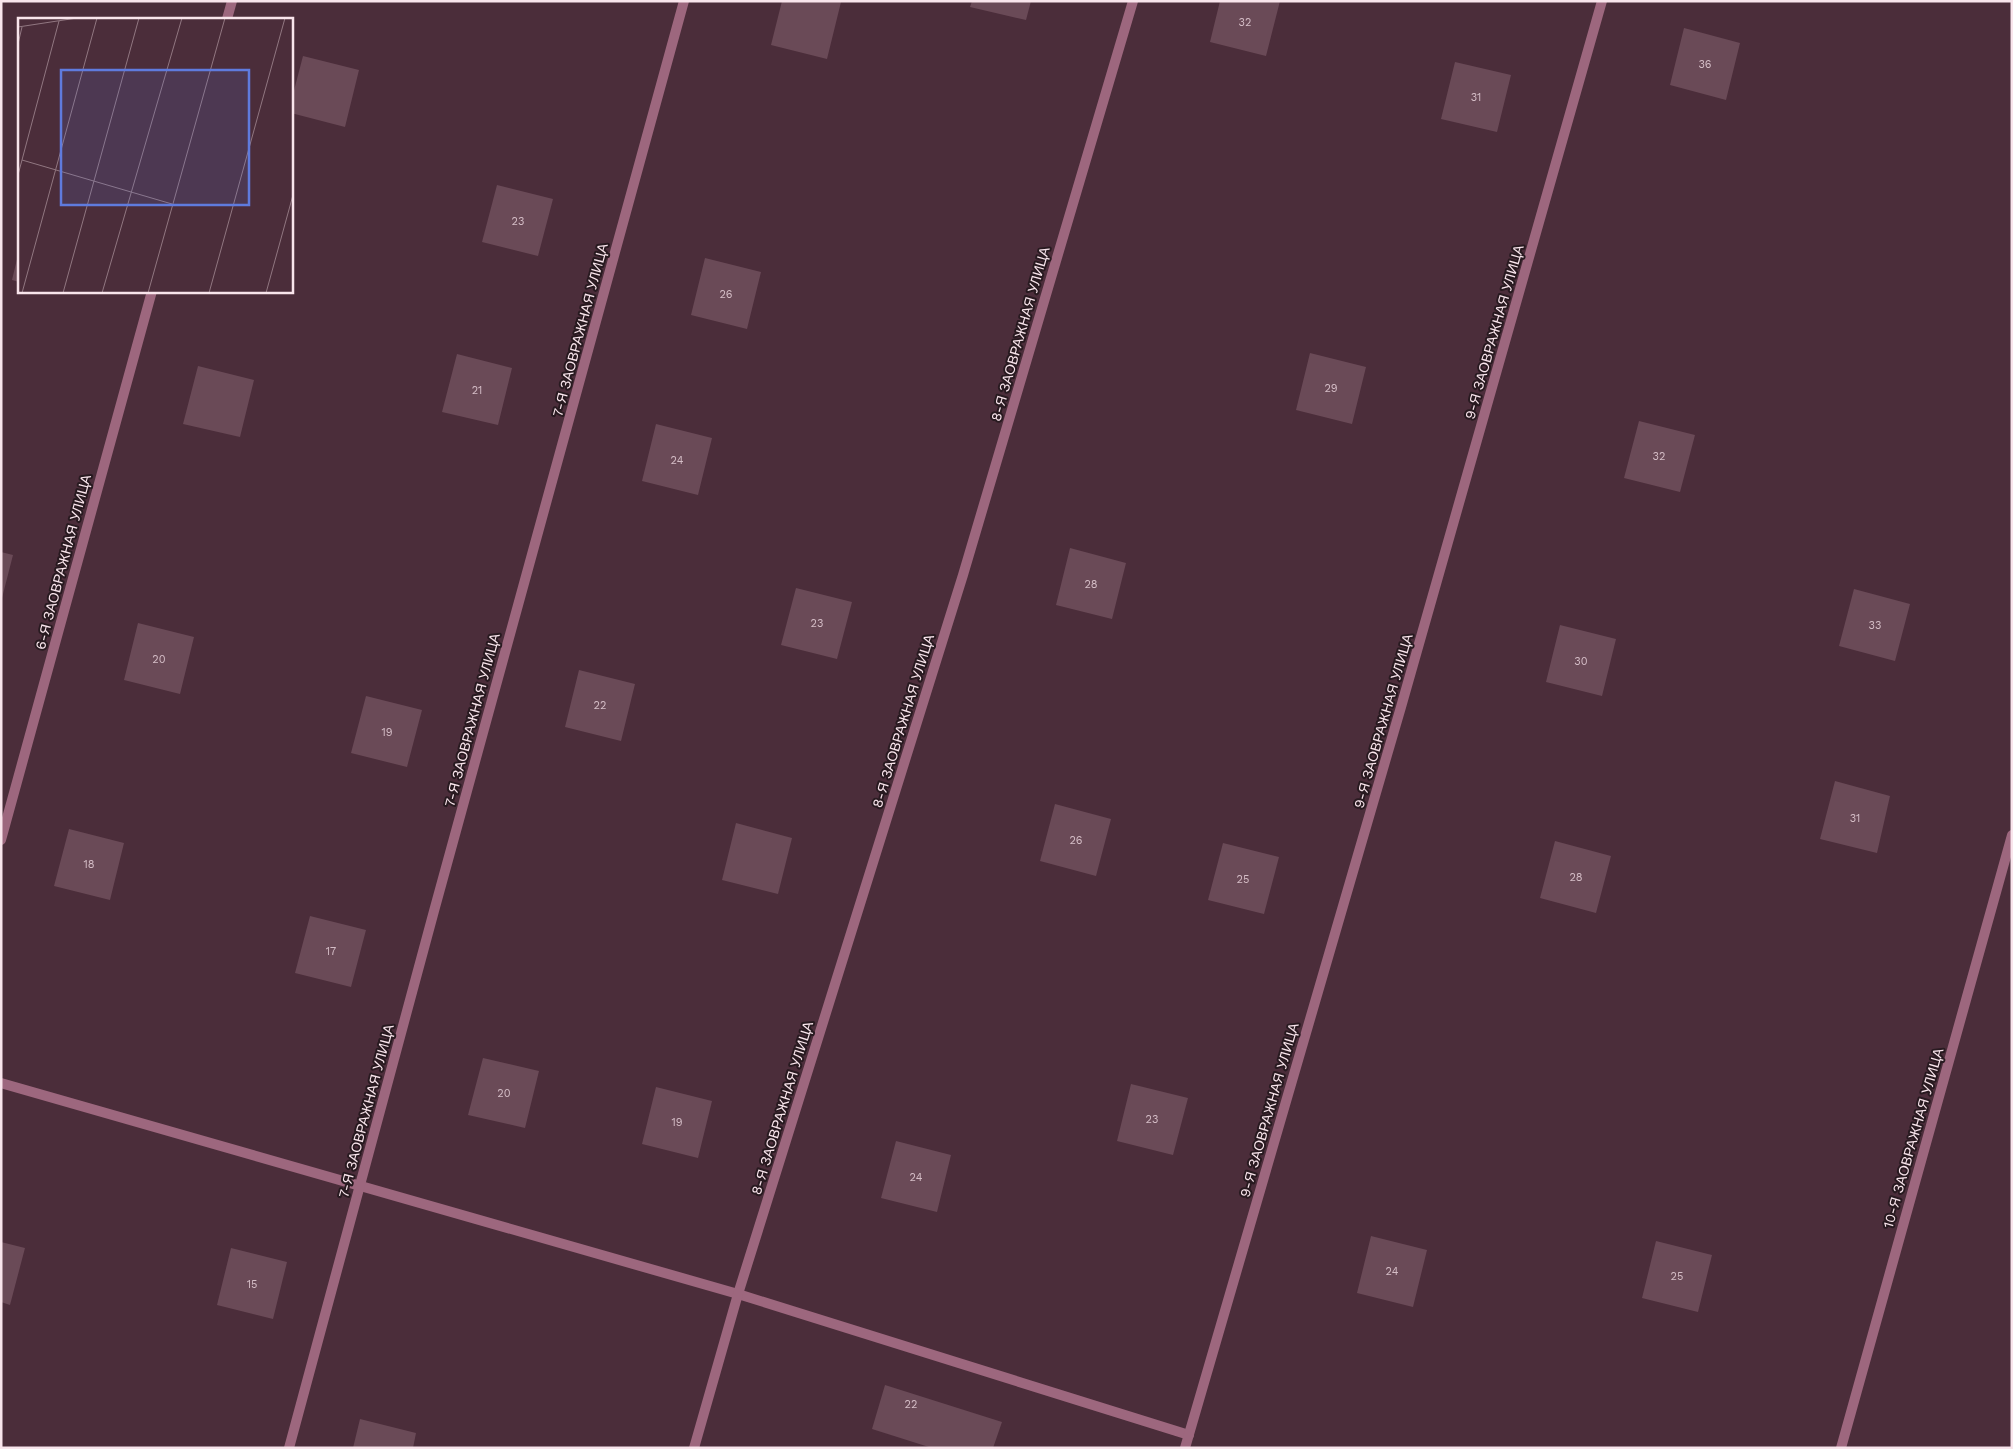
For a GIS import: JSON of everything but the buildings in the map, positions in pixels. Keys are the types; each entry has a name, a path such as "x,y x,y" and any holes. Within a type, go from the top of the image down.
{"street":[{"path":"227,18 232,1"},
{"name":"7-Я ЗАОВРАЖНАЯ УЛИЦА","path":"289,1448 434,911 684,1"},
{"name":"8-Я ЗАОВРАЖНАЯ УЛИЦА","path":"694,1448 738,1294 963,575 1133,1"},
{"name":"9-Я ЗАОВРАЖНАЯ УЛИЦА","path":"1185,1448 1399,717 1602,1"},
{"name":"6-Я ЗАОВРАЖНАЯ УЛИЦА","path":"1,840 152,292"},
{"name":"10-Я ЗАОВРАЖНАЯ УЛИЦА","path":"1841,1448 2012,835"},
{"path":"1,1083 738,1294 1189,1434"}]}
